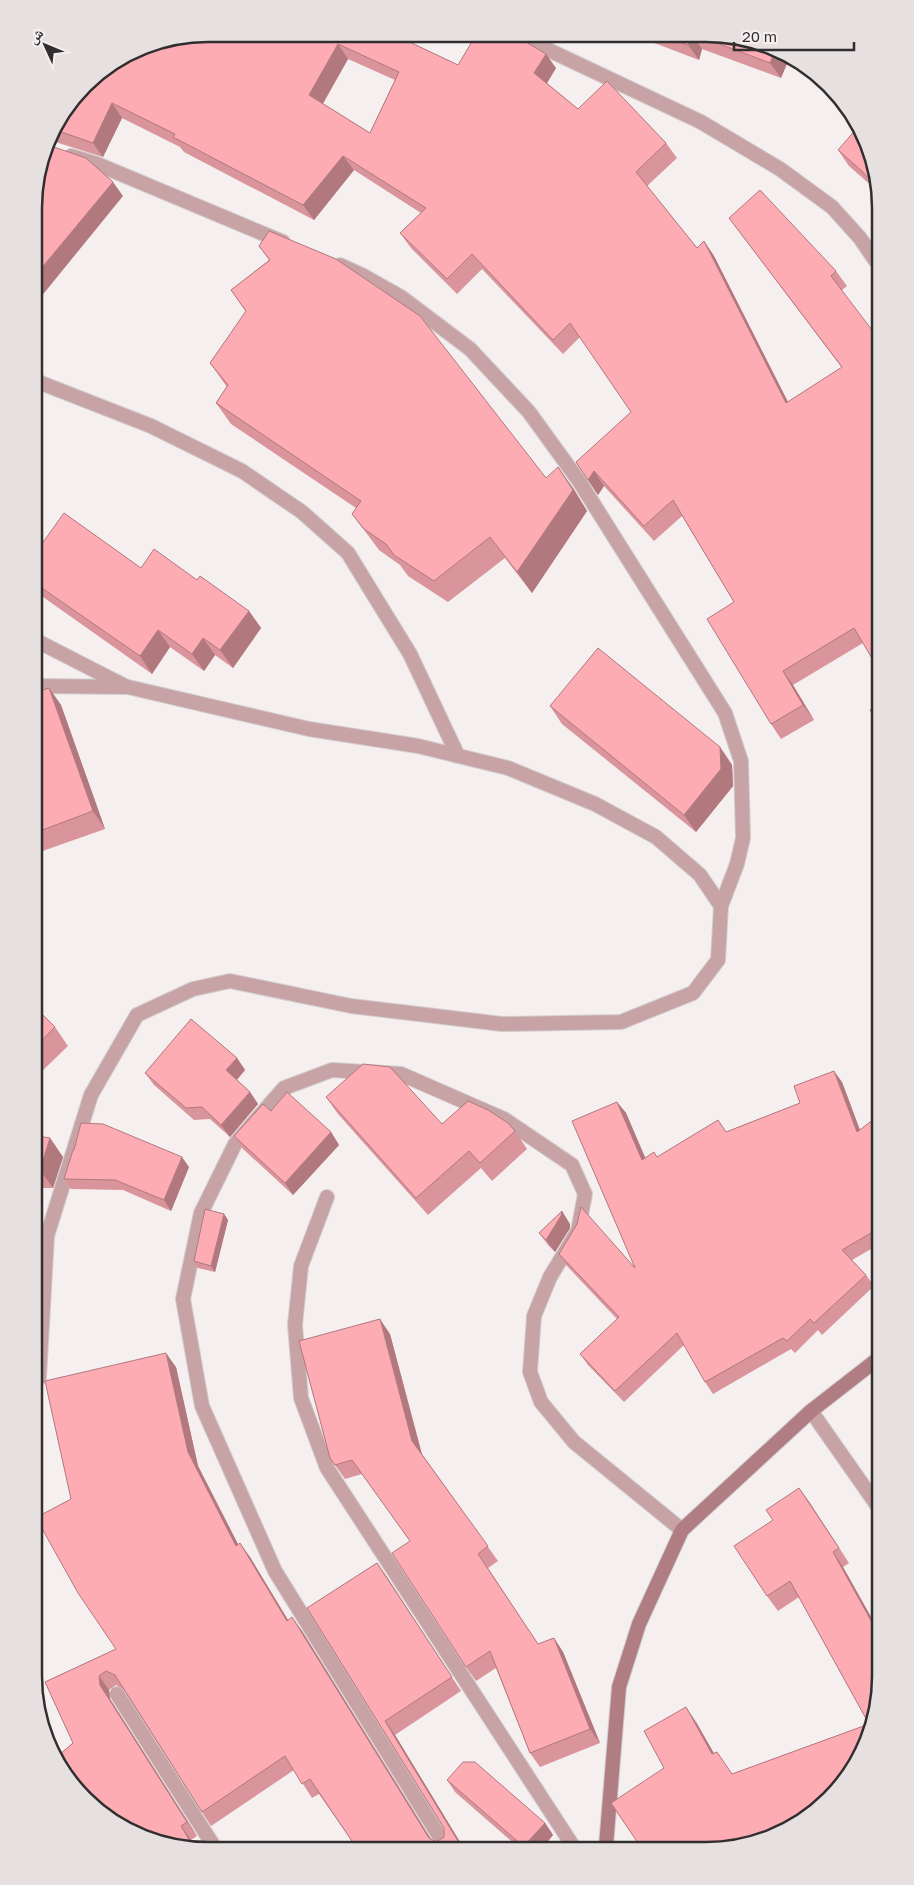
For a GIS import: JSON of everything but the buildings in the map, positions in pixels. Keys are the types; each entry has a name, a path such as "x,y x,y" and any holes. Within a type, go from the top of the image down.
{"main road":[{"path":"606,1842 618,1687 639,1624 682,1530 811,1411 871,1364"}],"street":[{"path":"532,42 702,122 780,169 832,207 860,238 872,256"},
{"path":"55,150 97,164 298,248"},
{"path":"42,1320 47,1236 91,1095 137,1015 193,988 230,981 351,1006 502,1024 621,1022 693,994 718,960 721,906 737,864 743,838 741,761 725,713 579,481 529,412 470,349 402,297 362,275 325,259"},
{"path":"43,384 151,426 242,471 302,512 348,553 410,654 458,756"},
{"path":"43,644 128,687"},
{"path":"43,686 128,687 309,729 418,746 517,771 594,804 656,837 700,875 721,906"},
{"path":"443,1842 275,1571 202,1406 184,1299 201,1213 235,1144 284,1088 332,1070 401,1074 504,1119 572,1165 585,1194 578,1231 550,1277 534,1316 530,1372 541,1402 574,1442 682,1530"},
{"path":"327,1197 301,1266 295,1325 301,1398 327,1468 570,1842"},
{"path":"811,1411 871,1497"},
{"path":"117,1694 211,1842"}]}
